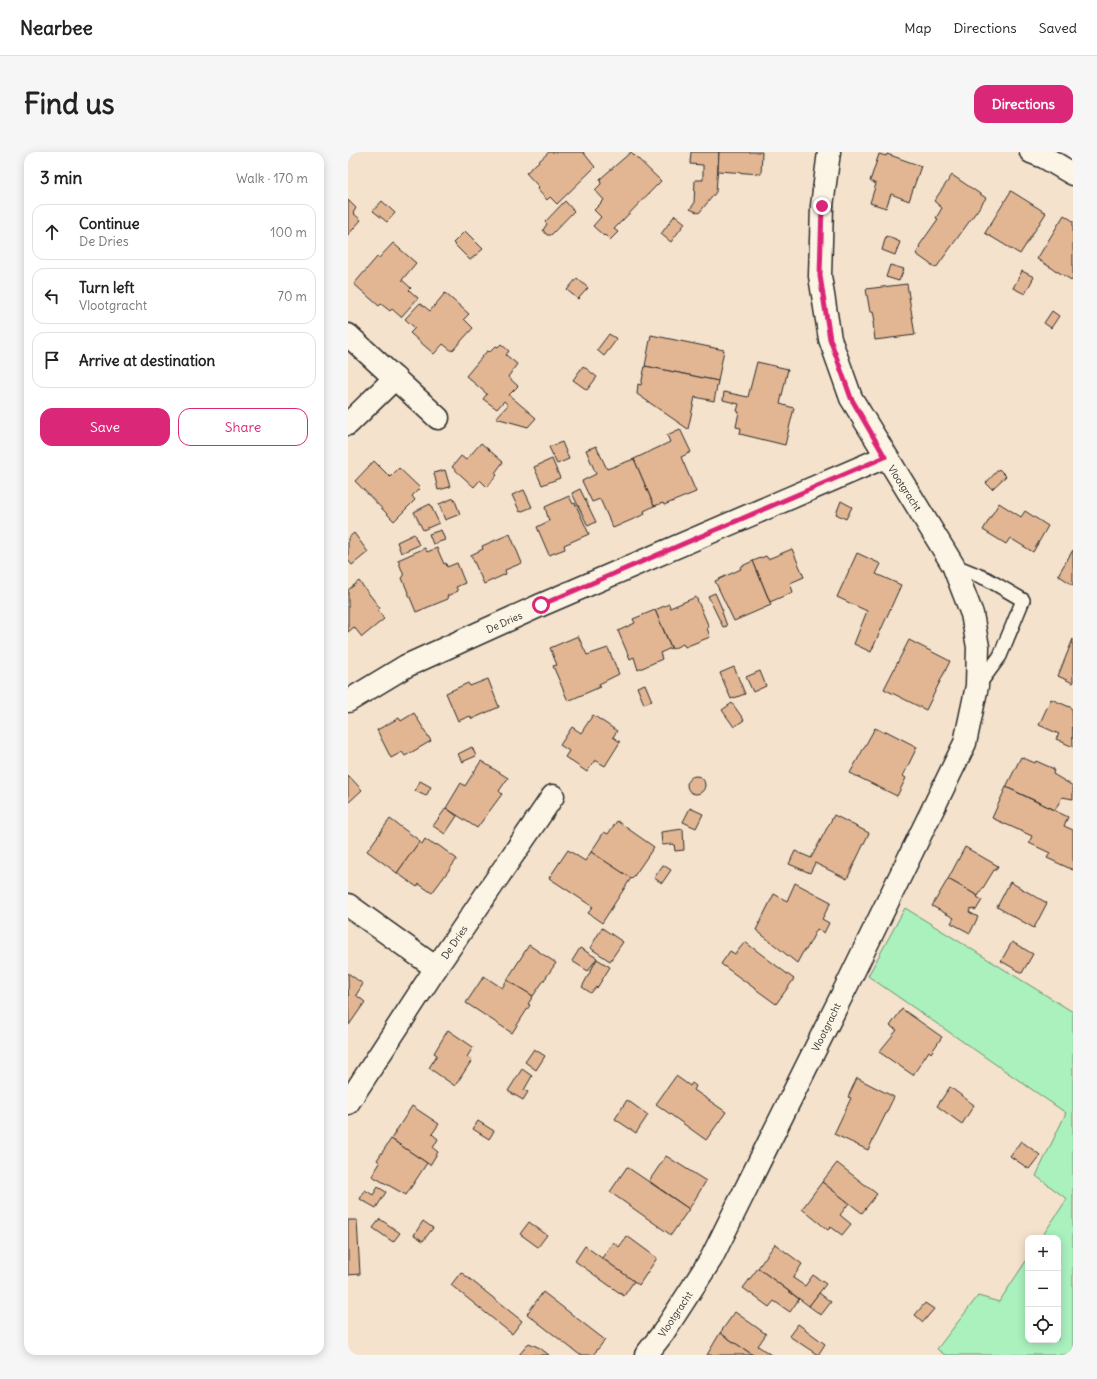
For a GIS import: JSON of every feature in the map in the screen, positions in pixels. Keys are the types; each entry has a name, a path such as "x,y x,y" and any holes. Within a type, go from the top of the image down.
{"street":[{"name":"Vlootgracht","path":"646,1355 663,1333 711,1259 841,997 966,743 977,686 978,647 972,614 952,565 885,457 851,398 830,339 820,276 822,206 829,152"},
{"path":"1031,152 1044,157 1073,174"},
{"path":"348,335 438,418"},
{"path":"348,424 395,378"},
{"name":"De Dries","path":"348,702 406,666 541,605 885,457"},
{"name":"De Dries","path":"348,1103 436,968 553,796"},
{"name":"De Dries","path":"348,905 436,968"}],"lane":[{"name":"Vlootgracht","path":"952,565 987,579 1023,600 1000,656 977,686"}],"green space":[{"path":"905,908 1073,1012 1073,1355 945,1355 937,1349 978,1296 999,1302 1025,1263 1025,1343 1061,1343 1061,1235 1043,1235 1067,1199 1036,1176 1066,1113 868,976"}],"building":[{"path":"549,152 583,152 595,167 557,204 550,197 547,200 537,189 539,187 526,173"},
{"path":"631,152 661,181 614,229 618,232 610,240 593,226 601,217 594,210 604,200 595,190 601,184 600,179"},
{"path":"691,152 719,152 716,192 699,213 690,209 694,204 695,180 703,180 703,165 690,164"},
{"path":"719,152 762,152 761,174 718,171"},
{"path":"879,154 886,156 887,154 921,166 909,201 891,194 886,208 870,203 876,184 870,181"},
{"path":"952,175 986,198 936,268 916,254 920,247 919,246 938,219 936,218 942,208 934,201"},
{"path":"1011,191 1046,213 1020,254 985,233"},
{"path":"348,200 356,208 353,213 361,220 348,235"},
{"path":"382,201 395,213 387,222 373,211"},
{"path":"565,201 574,211 551,235 547,235 543,230 547,224 545,222"},
{"path":"675,215 685,223 671,242 661,234"},
{"path":"1064,215 1073,221 1073,281 1037,259"},
{"path":"465,231 483,249 470,260 453,243"},
{"path":"886,236 900,242 895,255 882,250"},
{"path":"393,243 416,263 402,280 411,288 409,290 418,298 401,317 392,309 390,311 381,304 379,306 354,284 377,257 379,258"},
{"path":"890,265 904,269 899,281 886,277"},
{"path":"1022,271 1034,277 1025,294 1013,288"},
{"path":"577,278 588,288 578,299 567,290"},
{"path":"907,284 915,335 875,340 873,322 875,321 873,312 870,312 866,289"},
{"path":"445,293 469,314 464,319 473,328 452,351 443,344 434,354 410,333 415,328 405,319 420,303 430,311"},
{"path":"1052,311 1059,316 1051,328 1044,323"},
{"path":"609,334 617,339 604,356 597,350"},
{"path":"651,335 724,350 718,381 645,366"},
{"path":"501,344 509,351 506,355 517,364 508,377 518,386 509,395 536,418 528,427 496,418 508,405 504,401 497,409 483,399 487,394 466,376 487,351 490,352 496,346 498,347"},
{"path":"757,362 788,369 780,404 794,408 785,445 740,434 741,428 736,427 739,404 723,400 724,392 748,397"},
{"path":"583,366 597,377 587,390 573,380"},
{"path":"645,366 718,381 714,401 695,397 688,429 637,394 638,384 641,385"},
{"path":"680,429 691,452 681,457 696,492 664,505 663,503 654,506 634,459 670,442 667,435"},
{"path":"562,442 569,459 557,464 549,447"},
{"path":"481,443 503,462 495,473 497,475 487,487 480,480 474,487 452,467 461,456 466,460"},
{"path":"596,446 607,469 634,459 654,506 644,511 645,514 613,528 600,499 592,502 582,481 596,474 586,450"},
{"path":"552,459 560,478 542,485 534,467"},
{"path":"374,461 390,477 399,468 420,488 412,496 415,500 394,521 355,481"},
{"path":"999,469 1006,476 992,489 986,483"},
{"path":"445,470 450,487 438,490 434,473"},
{"path":"580,489 596,522 588,526 572,493"},
{"path":"524,490 532,507 520,512 512,495"},
{"path":"569,496 573,504 575,503 589,534 564,545 565,549 549,555 537,527 549,521 545,507"},
{"path":"454,498 460,514 445,520 439,504"},
{"path":"841,501 852,507 846,519 836,514"},
{"path":"999,503 1021,517 1025,511 1048,526 1033,552 1010,538 1006,544 983,530"},
{"path":"430,504 439,523 423,530 414,512"},
{"path":"441,530 445,540 433,544 429,534"},
{"path":"354,533 368,552 352,565 348,560 348,538"},
{"path":"414,534 419,545 401,553 397,542"},
{"path":"510,534 522,563 505,570 506,574 484,584 471,555 483,549 482,546"},
{"path":"425,548 427,552 437,548 444,564 446,563 447,567 457,563 465,583 456,587 458,591 447,596 448,599 416,612 402,578 404,576 398,560"},
{"path":"792,549 804,577 790,583 793,592 770,602 753,561 766,556 768,559"},
{"path":"1073,550 1073,585 1058,575"},
{"path":"857,553 881,564 876,574 901,585 871,652 854,644 867,611 837,597"},
{"path":"753,561 771,605 734,621 715,581 741,569 740,567"},
{"path":"359,581 380,608 378,610 384,619 362,637 354,627 348,632 348,590"},
{"path":"715,593 723,611 722,612 727,626 723,627 708,596"},
{"path":"696,597 709,627 707,628 710,637 685,647 683,644 672,649 655,610 669,604 670,608"},
{"path":"655,610 671,648 660,653 662,659 638,670 634,657 630,659 618,631 635,623 633,619"},
{"path":"578,636 587,655 608,648 619,674 599,684 600,687 568,701 553,666 557,665 550,648"},
{"path":"1073,639 1073,683 1058,676"},
{"path":"909,640 950,661 926,710 884,689"},
{"path":"734,667 745,694 731,699 720,673"},
{"path":"760,671 766,686 753,692 746,677"},
{"path":"488,679 499,707 472,719 470,716 458,721 446,693 468,683 470,686"},
{"path":"645,684 652,701 644,704 637,687"},
{"path":"1051,699 1072,708 1073,747 1056,739 1059,734 1039,725"},
{"path":"732,703 744,720 734,727 722,710"},
{"path":"414,713 431,741 405,756 402,752 391,758 377,730 399,718 401,721"},
{"path":"593,715 617,731 613,737 620,742 605,766 595,760 587,772 565,757 569,751 560,745 572,727 581,733"},
{"path":"875,728 885,733 886,731 917,747 903,776 906,778 897,796 850,773"},
{"path":"472,747 476,756 462,762 458,754"},
{"path":"1021,757 1035,763 1036,761 1054,769 1053,774 1073,786 1073,799 1062,797 1055,810 1006,787"},
{"path":"481,761 508,778 499,791 502,794 477,828 446,808 461,783 465,786"},
{"path":"348,775 362,790 348,803"},
{"path":"696,776 703,778 705,785 703,792 696,794 689,792 687,785 689,778"},
{"path":"420,781 431,787 426,796 415,791"},
{"path":"1006,787 1068,817 1064,826 1073,830 1073,870 1047,858 1050,853 1029,843 1032,836 992,818"},
{"path":"446,808 457,816 445,834 433,826"},
{"path":"690,808 703,814 696,828 683,822"},
{"path":"834,815 869,833 847,879 815,863 810,873 789,864 795,851 811,858"},
{"path":"390,819 420,841 397,873 367,851"},
{"path":"617,821 654,847 632,879 591,852 604,832 608,834"},
{"path":"683,829 684,850 675,851 674,844 662,845 661,832"},
{"path":"425,839 432,844 438,845 457,859 432,893 419,884 417,887 397,873 419,842 422,844"},
{"path":"965,847 998,866 978,896 948,879"},
{"path":"568,850 585,861 591,852 631,878 602,923 588,913 593,907 549,878"},
{"path":"663,865 671,870 662,883 654,878"},
{"path":"948,879 978,896 977,897 982,900 976,910 971,908 969,912 978,917 970,933 951,923 954,918 932,906"},
{"path":"1010,882 1047,903 1034,928 997,907"},
{"path":"795,883 831,902 822,919 829,923 824,933 817,929 797,963 756,930 774,894 787,901"},
{"path":"602,928 623,942 610,961 590,948"},
{"path":"745,942 794,979 776,1004 721,964 730,951 735,954"},
{"path":"1012,942 1033,954 1022,973 1001,961"},
{"path":"529,945 556,963 533,996 507,980"},
{"path":"580,948 597,958 588,971 572,961"},
{"path":"597,959 610,967 597,988 596,987 591,993 582,987"},
{"path":"348,973 363,984 356,995 365,1002 349,1025"},
{"path":"484,976 502,988 507,980 533,996 528,1004 530,1005 512,1033 466,1003"},
{"path":"902,1009 942,1037 931,1053 929,1051 913,1075 879,1052 897,1030 890,1026"},
{"path":"448,1030 473,1047 467,1057 472,1060 455,1086 429,1068 437,1055 434,1053"},
{"path":"534,1049 545,1056 536,1070 525,1062"},
{"path":"522,1069 532,1076 524,1090 528,1092 523,1100 508,1091"},
{"path":"676,1076 690,1086 692,1083 696,1086 694,1090 726,1112 706,1140 656,1104"},
{"path":"857,1078 894,1097 868,1150 834,1134 851,1098 848,1097"},
{"path":"950,1087 974,1105 962,1124 937,1106"},
{"path":"627,1100 648,1115 636,1133 615,1119"},
{"path":"412,1106 439,1124 432,1134 438,1139 433,1148 438,1152 430,1165 391,1139"},
{"path":"478,1121 494,1131 489,1139 473,1129"},
{"path":"391,1139 427,1163 406,1195 372,1176 380,1163 377,1160"},
{"path":"1021,1141 1040,1155 1029,1169 1010,1156"},
{"path":"666,1156 706,1181 689,1209 649,1181"},
{"path":"837,1163 877,1194 862,1213 822,1182"},
{"path":"627,1167 689,1209 671,1235 610,1192"},
{"path":"822,1182 849,1203 840,1215 851,1224 842,1235 831,1227 828,1230 802,1209"},
{"path":"378,1187 386,1192 376,1208 360,1199 365,1190 373,1195"},
{"path":"380,1219 400,1233 393,1242 373,1228"},
{"path":"348,1220 357,1220 360,1274 348,1275"},
{"path":"423,1221 433,1228 423,1241 414,1235"},
{"path":"529,1222 547,1235 538,1247 520,1234"},
{"path":"627,1236 657,1258 639,1285 602,1258 613,1242 619,1247"},
{"path":"775,1244 802,1264 793,1278 805,1286 813,1275 826,1284 809,1306 758,1268"},
{"path":"585,1246 634,1281 624,1296 575,1261"},
{"path":"758,1268 799,1299 790,1312 774,1301 769,1307 743,1288"},
{"path":"461,1272 522,1321 512,1334 451,1285"},
{"path":"543,1292 605,1340 593,1355 580,1355 527,1314"},
{"path":"819,1293 831,1302 821,1315 809,1306"},
{"path":"925,1303 934,1309 923,1322 915,1315"},
{"path":"735,1312 766,1334 758,1346 771,1355 753,1355 720,1333"},
{"path":"798,1324 825,1344 818,1355 789,1336"},
{"path":"720,1333 753,1355 707,1355"},
{"path":"529,1343 540,1348 549,1355 519,1355"}],"route":[{"path":"541,605 885,457 851,398 830,339 820,276 822,206"}]}
